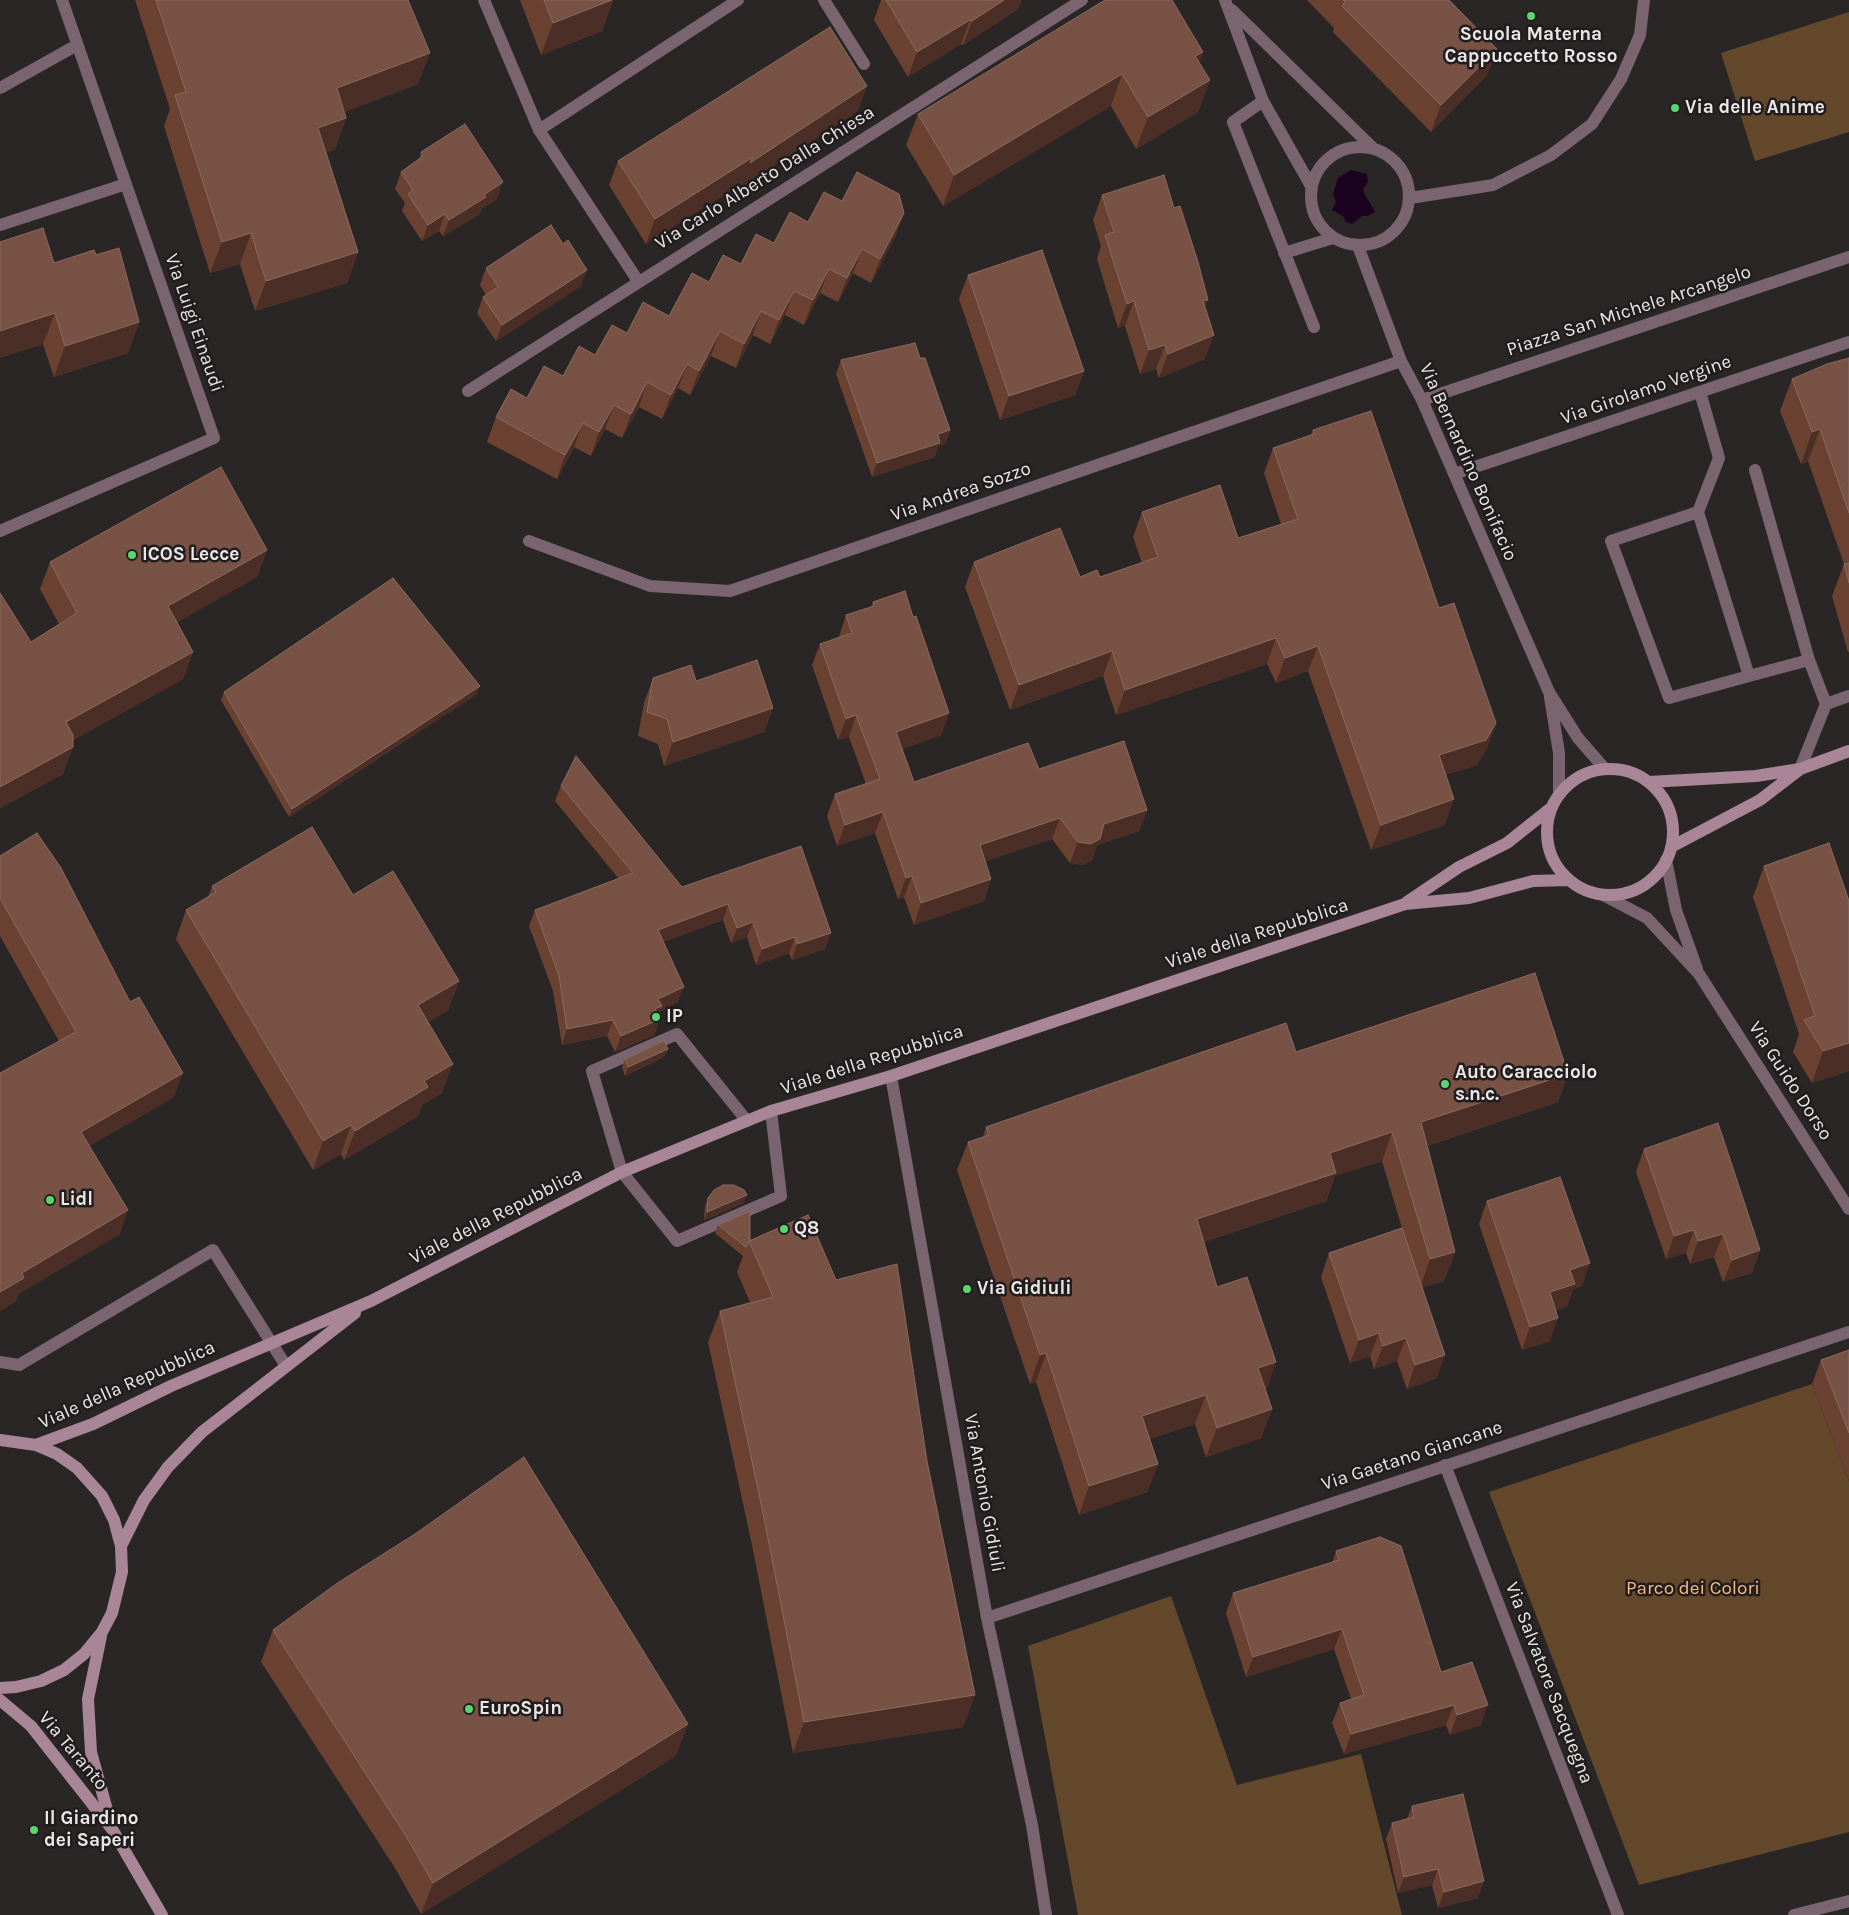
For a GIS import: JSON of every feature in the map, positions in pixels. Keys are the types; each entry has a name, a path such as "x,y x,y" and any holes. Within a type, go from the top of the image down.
{"main road":[{"name":"Viale della Repubblica","path":"1649,782 1756,776 1800,769 1849,752"},
{"name":"Viale della Repubblica","path":"1605,769 1628,772 1649,782 1665,800 1672,823 1672,847 1666,860 1651,880 1628,893 1603,895 1584,890 1568,880 1553,860 1546,837 1551,808 1559,793 1582,775 1605,769"},
{"name":"Viale della Repubblica","path":"1672,847 1760,800 1800,769"},
{"name":"Viale della Repubblica","path":"1405,904 1459,866 1507,843 1551,808"},
{"name":"Viale della Repubblica","path":"36,1445 93,1424 171,1386 371,1301 622,1172 771,1111 891,1076 1405,904 1469,898 1533,881 1568,880"},
{"name":"Viale della Repubblica","path":"121,1546 144,1500 168,1467 202,1432 371,1301"},
{"path":"0,1440 36,1445 58,1454 77,1468 102,1496 114,1520 121,1546 122,1572 112,1613 102,1632 84,1654 64,1670 41,1681 16,1687 0,1688"},
{"name":"Via Taranto","path":"102,1632 88,1699 92,1752 112,1829"},
{"name":"Via Taranto","path":"0,1700 30,1726 112,1829 162,1915"}],"street":[{"name":"Via Luigi Einaudi","path":"0,531 214,438 62,0"},
{"path":"484,0 539,130 638,281"},
{"path":"539,130 738,0"},
{"path":"824,0 864,64"},
{"name":"Via Carlo Alberto Dalla Chiesa","path":"468,390 1082,0"},
{"path":"1410,198 1493,186 1551,155 1592,124 1621,79 1640,35 1644,0"},
{"path":"1227,4 1374,149 1393,159 1406,176 1410,198 1402,222 1383,241 1358,246 1333,238 1314,215 1311,186 1263,101 1227,4"},
{"path":"0,88 77,45"},
{"path":"1263,101 1234,122 1314,327"},
{"path":"1311,186 1324,162 1347,148 1374,149"},
{"path":"0,224 126,184"},
{"path":"1284,253 1333,238"},
{"name":"Via Bernardino Bonifacio","path":"1358,246 1401,360 1422,400 1549,692 1578,738 1605,769"},
{"name":"Piazza San Michele Arcangelo","path":"1422,400 1849,257"},
{"name":"Via Girolamo Vergine","path":"1454,474 1849,342"},
{"name":"Via Andrea Sozzo","path":"529,542 650,586 730,591 1401,360"},
{"path":"1700,392 1719,458 1698,512 1749,676"},
{"path":"1755,470 1809,660 1826,704 1800,769"},
{"path":"1698,512 1611,541 1669,698 1809,660"},
{"name":"Via Bernardino Bonifacio","path":"1549,692 1559,753 1559,793"},
{"path":"1826,704 1849,696"},
{"name":"Via Guido Dorso","path":"1666,860 1676,910 1699,974"},
{"name":"Via Guido Dorso","path":"1603,895 1647,918 1699,974 1849,1209"},
{"path":"747,1121 677,1034 592,1072 622,1172 678,1240 781,1196 771,1111"},
{"name":"Via Antonio Gidiuli","path":"891,1076 987,1618 1032,1825 1046,1915"},
{"path":"0,1362 19,1364 213,1250 286,1366"},
{"name":"Via Gaetano Giancane","path":"987,1618 1849,1332"},
{"name":"Via Salvatore Sacquegna","path":"1445,1465 1618,1915"},
{"path":"1794,1915 1849,1901"}],"green space":[{"path":"1849,12 1849,132 1755,161 1721,53"},
{"name":"Parco dei Colori","path":"1812,1384 1849,1481 1849,1832 1639,1885 1489,1492"},
{"path":"1171,1596 1237,1785 1361,1754 1402,1915 1078,1915 1028,1646"}],"shaded area":[{"path":"1351,170 1367,174 1368,182 1363,189 1375,212 1368,216 1362,216 1352,224 1346,222 1343,216 1332,210 1336,202 1333,194 1338,178"}],"building":[{"path":"156,0 408,0 430,53 337,88 346,118 318,128 358,252 266,281 251,233 222,242 175,95 186,92"},
{"path":"544,0 612,0 553,23"},
{"path":"886,0 1004,0 972,21 970,20 917,52"},
{"path":"1105,0 1172,0 1203,52 1195,56 1210,80 1148,117 1122,74 954,175 918,114"},
{"path":"1343,0 1449,0 1497,49 1441,105 1342,6 1345,2"},
{"path":"830,27 867,86 750,163 753,157 655,219 618,161"},
{"path":"465,124 503,182 484,195 486,197 449,220 445,214 428,225 408,194 413,190 401,172 423,156 421,152"},
{"path":"857,172 899,194 904,213 880,259 862,249 847,278 829,269 813,300 794,291 779,320 761,311 744,344 720,331 699,371 687,364 671,395 647,382 631,414 614,405 599,432 583,423 565,455 496,417 511,389 527,398 544,366 563,376 579,346 595,355 612,325 627,333 643,302 669,316 692,273 709,282 723,255 741,264 756,234 774,243 790,212 808,222 824,192 842,201"},
{"path":"1164,175 1174,208 1180,206 1198,262 1208,300 1203,301 1214,335 1168,354 1165,345 1149,350 1134,301 1127,304 1105,235 1114,232 1102,195"},
{"path":"551,225 563,244 568,240 587,270 502,325 483,297 498,287 486,268"},
{"path":"43,228 54,263 94,250 96,255 119,248 139,322 65,346 55,313 0,331 0,242"},
{"path":"1042,250 1084,371 1009,396 968,275"},
{"path":"915,343 920,358 925,358 950,430 938,434 940,443 877,463 841,360"},
{"path":"1849,358 1849,513 1820,429 1812,432 1792,379 1827,364"},
{"path":"1371,411 1439,608 1454,603 1496,723 1486,740 1439,755 1454,799 1381,825 1318,646 1285,658 1276,638 1125,690 1112,651 1019,685 974,562 1060,528 1080,577 1097,570 1100,577 1158,557 1142,512 1220,485 1238,538 1298,519 1273,448 1314,434 1313,430"},
{"path":"221,467 267,550 168,606 193,652 66,722 73,735 73,747 0,787 0,593 31,642 77,613 50,562"},
{"path":"1849,563 1849,583 1844,564"},
{"path":"393,578 480,686 292,809 224,692"},
{"path":"905,591 913,617 916,616 949,713 896,732 914,782 1028,743 1039,769 1124,741 1147,810 1104,824 1100,839 1090,844 1078,842 1060,818 980,845 991,879 921,903 912,876 906,878 883,812 845,825 835,794 880,779 856,715 846,719 820,644 852,633 846,615 874,606 873,602"},
{"path":"757,660 773,708 673,742 667,719 647,712 653,678 691,665 696,681"},
{"path":"576,756 682,887 801,846 831,933 797,944 795,937 762,949 753,922 737,928 728,904 658,930 684,987 658,999 662,1006 655,1009 660,1019 621,1036 613,1020 567,1029 559,976 535,910 633,873 561,786"},
{"path":"312,827 353,895 393,871 459,981 418,1005 453,1064 424,1081 428,1087 355,1131 351,1125 323,1141 186,910 216,892 212,886"},
{"path":"37,833 61,868 130,1002 139,997 183,1073 81,1132 128,1210 22,1273 24,1278 0,1292 0,1073 76,1032 0,898 0,856"},
{"path":"1829,843 1849,901 1849,1043 1823,1051 1804,1020 1815,1016 1764,866"},
{"path":"1535,973 1568,1074 1421,1122 1455,1252 1430,1259 1392,1132 1330,1153 1336,1173 1197,1219 1217,1287 1247,1277 1276,1362 1258,1368 1272,1409 1217,1428 1206,1395 1142,1416 1158,1464 1089,1486 1046,1353 1040,1355 968,1142 989,1135 986,1127 1286,1023 1296,1052"},
{"path":"664,1041 668,1049 628,1067 625,1059"},
{"path":"1718,1123 1760,1250 1732,1260 1723,1234 1698,1241 1694,1230 1674,1236 1644,1149"},
{"path":"1560,1177 1590,1263 1570,1270 1575,1284 1550,1292 1558,1318 1530,1327 1487,1201"},
{"path":"723,1185 734,1185 744,1190 747,1195 707,1212 708,1198 714,1190"},
{"path":"750,1211 750,1240 746,1247 718,1225"},
{"path":"808,1215 836,1280 897,1264 927,1461 975,1695 804,1722 763,1513 720,1311 773,1297 749,1241"},
{"path":"1402,1228 1445,1355 1415,1365 1406,1338 1383,1346 1379,1333 1359,1340 1329,1253"},
{"path":"1849,1350 1849,1433 1821,1360"},
{"name":"EuroSpin","path":"524,1457 688,1724 433,1883 406,1836 273,1630 336,1584 415,1534"},
{"path":"1380,1537 1401,1546 1441,1672 1472,1662 1488,1705 1457,1715 1454,1705 1351,1734 1340,1703 1364,1695 1342,1629 1253,1657 1233,1593 1339,1560 1336,1551"},
{"path":"1463,1794 1484,1881 1444,1892 1438,1869 1404,1877 1392,1823 1414,1817 1412,1806"}],"place":[{"name":"Scuola Materna Cappuccetto Rosso","path":"1531,16"},
{"name":"Via delle Anime","path":"1675,108"},
{"name":"ICOS Lecce","path":"132,555"},
{"name":"IP","path":"656,1017"},
{"name":"Auto Caracciolo s.n.c.","path":"1445,1084"},
{"name":"Lidl","path":"50,1200"},
{"name":"Q8","path":"784,1229"},
{"name":"Via Gidiuli","path":"967,1289"},
{"name":"EuroSpin","path":"469,1709"},
{"name":"Il Giardino dei Saperi","path":"34,1830"}]}
